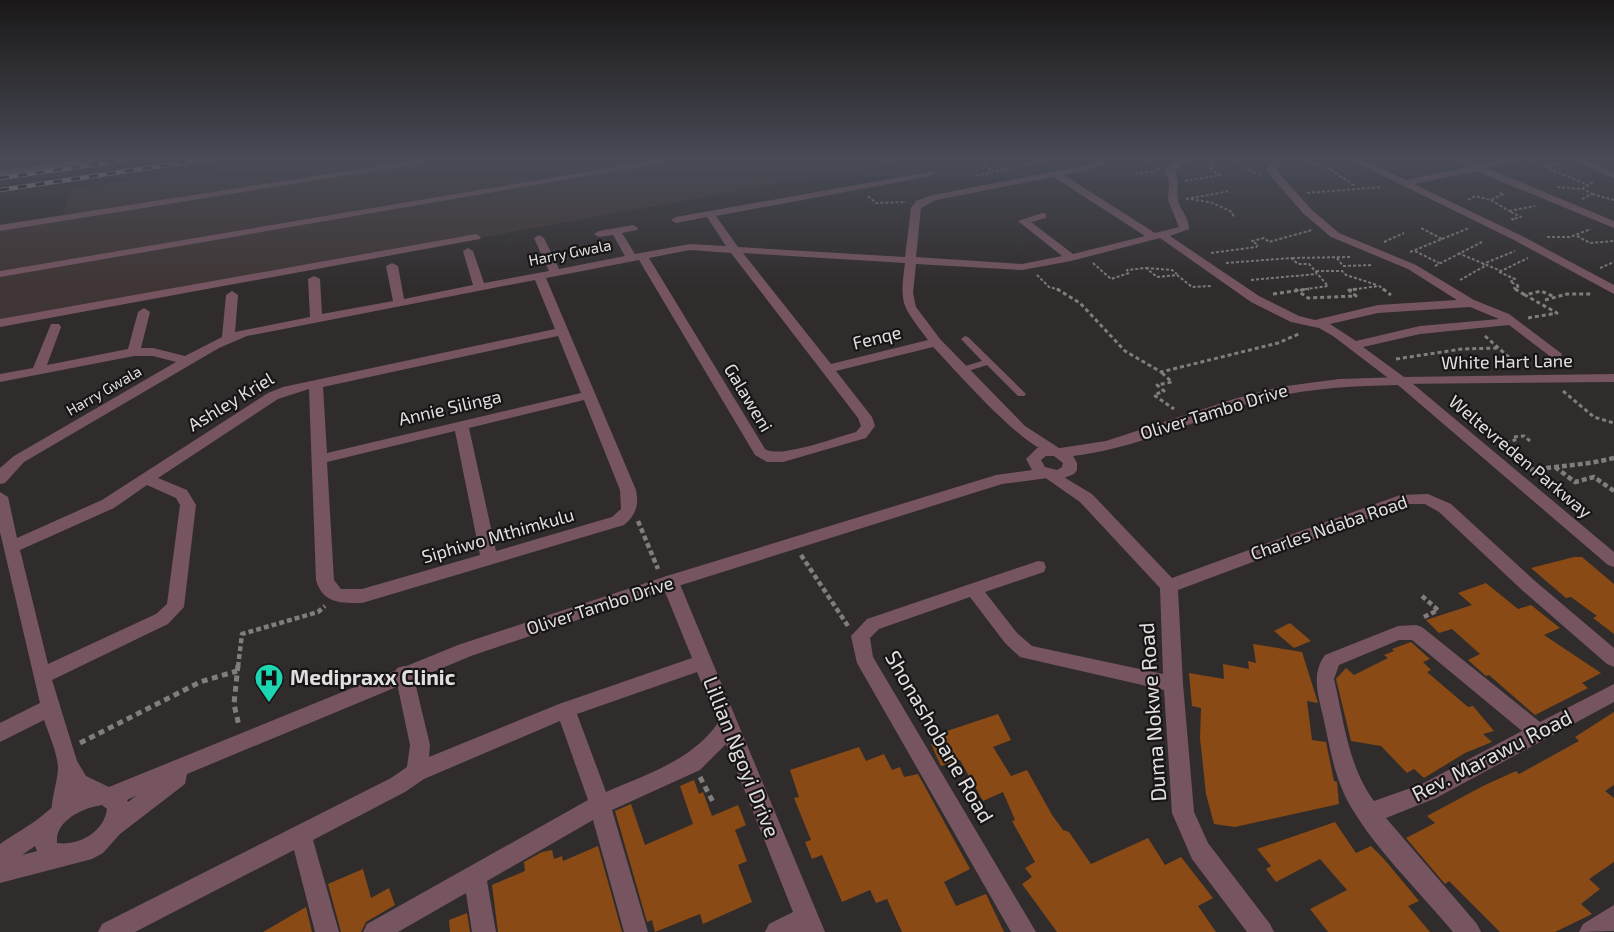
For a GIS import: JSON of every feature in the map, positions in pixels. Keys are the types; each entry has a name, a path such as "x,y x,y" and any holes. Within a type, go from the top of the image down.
{"street":[{"path":"0,228 171,201"},
{"path":"0,274 429,201"},
{"path":"676,220 778,201"},
{"path":"920,201 916,208 907,301 936,342 1020,429 1069,459 1070,469 1086,498"},
{"name":"Weltevreden Parkway","path":"1101,201 1196,256 1231,284 1255,299 1295,319 1330,328 1401,381 1614,561"},
{"name":"Harry Gwala","path":"0,476 19,459 228,338 399,302 690,247 1034,266 1184,229 1184,221 1175,201"},
{"path":"1299,201 1326,228 1345,240 1404,263 1470,303"},
{"path":"1442,201 1560,259 1614,290"},
{"path":"1557,201 1614,225"},
{"name":"Galaweni","path":"636,256 754,444 768,457 793,455 855,438 868,426 865,417 733,249 710,214"},
{"path":"1042,216 1023,220 1077,256"},
{"path":"599,234 633,228"},
{"path":"616,231 636,256"},
{"path":"0,323 476,237"},
{"path":"539,238 555,272"},
{"path":"468,251 479,287"},
{"path":"392,266 399,302"},
{"path":"539,275 628,490 631,507 627,514"},
{"path":"314,279 316,319"},
{"path":"228,338 232,295"},
{"path":"1316,323 1362,311 1470,303 1484,306 1515,324 1556,354"},
{"path":"134,352 144,312"},
{"path":"1354,345 1420,330 1515,324"},
{"path":"38,371 55,327"},
{"name":"Ashley Kriel","path":"12,547 93,512 273,396 316,384 562,331"},
{"name":"Fenqe","path":"828,369 936,342"},
{"path":"0,378 134,352 153,352 187,361"},
{"name":"White Hart Lane","path":"1401,381 1614,378"},
{"name":"Oliver Tambo Drive","path":"1001,479 1042,451 1057,452 1100,447 1286,389 1337,382 1401,381"},
{"path":"316,384 325,580 327,587 337,596"},
{"name":"Annie Silinga","path":"320,459 589,395"},
{"path":"460,426 489,559"},
{"path":"1020,429 1034,457 1036,467 1086,498 1169,586"},
{"name":"Oliver Tambo Drive","path":"57,816 83,799 108,795 208,758 465,650 670,582 1001,479 1049,474 1070,469 1100,447"},
{"path":"41,676 162,619 175,607 188,505 183,494 146,479"},
{"path":"0,497 49,708 66,758 79,783 87,789 108,795 118,804 118,815 111,828"},
{"name":"Charles Ndaba Road","path":"1169,586 1406,499 1428,499 1445,508 1529,586 1614,659"},
{"name":"Siphiwo Mthimkulu","path":"337,596 362,596 604,527 627,514"},
{"path":"860,636 873,624 1038,567"},
{"name":"Lillian Ngoyi Drive","path":"670,582 810,925"},
{"name":"Duma Nokwe Road","path":"1169,586 1180,791 1189,830 1200,851 1262,932"},
{"path":"973,589 1011,638 1028,652 1173,684"},
{"path":"1470,932 1367,813 1354,791 1343,763 1325,679 1327,667 1332,660 1398,633 1416,632 1538,732"},
{"name":"Shonashobane Road","path":"860,636 864,657 1024,932"},
{"path":"110,932 398,785 417,772 566,710 703,662"},
{"path":"404,674 420,745 417,772"},
{"name":"Rev. Marawu Road","path":"1367,813 1429,791 1614,692"},
{"path":"0,733 49,708"},
{"path":"566,710 600,805 636,932"},
{"path":"375,932 600,805 693,763 715,744 728,725"},
{"path":"58,856 48,852 44,844 46,832 57,816 67,790 66,758"},
{"name":"Oliver Tambo Drive","path":"58,856 86,850 154,794 208,758"},
{"path":"0,857 57,816"},
{"path":"301,834 327,932"},
{"path":"0,872 58,856"},
{"path":"475,874 484,932"},
{"path":"1591,932 1614,917"},
{"path":"777,932 810,925"}],"lane":[{"path":"965,339 1021,394"},
{"path":"962,370 988,362"}],"path":[{"path":"874,201 900,201"},
{"path":"909,201 916,208"},
{"path":"1203,201 1213,203 1232,212 1234,218"},
{"path":"1449,205 1462,201"},
{"path":"1393,259 1458,235 1466,228 1503,221 1510,223 1517,221 1512,219 1521,217 1493,201"},
{"path":"1509,211 1561,203"},
{"path":"1577,236 1574,234 1598,227"},
{"path":"1196,256 1256,247 1258,245 1252,241 1264,238 1269,242 1326,228"},
{"path":"1421,228 1442,239"},
{"path":"1547,237 1577,236 1590,243 1614,241"},
{"path":"1421,272 1482,242"},
{"path":"1483,264 1534,246"},
{"path":"1415,250 1439,264"},
{"path":"1458,253 1501,271 1531,257 1542,263 1560,259"},
{"path":"1077,256 1111,279 1129,273 1126,270 1146,268 1173,270 1192,287 1231,284 1262,277 1342,271 1346,275 1378,286 1407,306"},
{"path":"1209,265 1291,258 1355,256"},
{"path":"1255,299 1295,290 1328,286 1309,264 1298,264 1291,258"},
{"path":"1337,258 1343,266 1375,265 1384,269 1404,263"},
{"path":"1445,287 1478,272 1485,266 1483,264"},
{"path":"1034,266 1036,274 1049,287 1058,287 1070,294 1124,350 1161,372 1172,382 1158,385 1164,391 1154,395 1186,419"},
{"path":"1146,268 1157,277 1177,275"},
{"path":"1501,271 1498,272 1515,279 1510,282 1520,286 1514,288 1557,313 1526,318 1534,324 1515,324"},
{"path":"1295,290 1308,298 1347,297 1356,296 1349,290 1378,286"},
{"path":"1525,295 1541,291 1555,297"},
{"path":"1545,300 1567,294 1599,294"},
{"path":"1161,372 1205,359 1278,343 1294,337 1316,323"},
{"path":"1377,362 1462,349 1498,348 1534,380"},
{"path":"1548,379 1594,417 1614,423"},
{"path":"1481,448 1515,440 1513,437 1524,436 1530,441"},
{"path":"1509,473 1575,463 1588,465 1614,458"},
{"path":"1554,466 1575,482 1594,477 1614,491"},
{"path":"627,514 637,519 658,569 670,582"},
{"path":"795,543 845,624 860,636"},
{"path":"243,743 234,704 242,634 318,612 337,596"},
{"path":"1416,632 1415,621 1438,610 1422,596"},
{"path":"66,758 200,682 237,671"},
{"path":"693,763 713,802"}],"shaded area":[{"path":"68,201 680,201 0,325 0,224 62,215"}],"building":[{"path":"1582,557 1614,584 1614,634 1593,618 1597,616 1571,597 1566,598 1531,568"},
{"path":"1486,583 1518,609 1531,605 1560,628 1544,635 1601,673 1582,683 1588,688 1535,715 1468,660 1480,654 1452,629 1439,633 1426,620 1472,605 1458,593"},
{"path":"1290,623 1311,641 1294,648 1274,631"},
{"path":"1411,642 1430,659 1423,662 1431,670 1427,672 1468,707 1473,706 1494,731 1483,734 1492,742 1465,753 1424,778 1414,769 1407,773 1381,746 1351,741 1336,679 1346,668 1354,675 1388,658 1384,655 1394,651 1392,649"},
{"path":"1253,644 1302,652 1318,703 1307,701 1312,740 1326,742 1334,781 1337,782 1339,804 1235,827 1214,824 1206,794 1200,738 1201,708 1192,706 1189,673 1224,679 1223,664 1249,669 1248,661 1256,663"},
{"path":"1614,712 1614,785 1605,791 1614,798 1614,862 1589,879 1600,889 1581,904 1592,914 1555,932 1500,932 1449,881 1445,884 1406,838 1435,823 1427,816 1483,786 1516,771 1519,774 1579,741 1575,737"},
{"path":"998,714 1011,740 993,747 1011,776 1027,770 1052,815 1063,830 1069,832 1091,864 1148,838 1165,865 1181,857 1213,898 1198,906 1216,932 1057,932 1022,884 1032,877 1025,868 1035,862 1012,821 1015,820 1003,792 983,801 960,760 941,766 931,744 944,740 941,733"},
{"path":"859,747 866,761 884,754 892,770 900,767 904,777 918,774 970,869 944,882 956,906 986,894 1004,932 902,932 887,899 876,903 870,890 842,902 822,855 812,859 805,842 811,840 794,798 799,797 790,770"},
{"path":"694,780 699,794 703,792 712,816 738,805 746,825 735,830 747,861 738,865 752,902 703,924 700,914 655,932 652,920 647,922 615,811 631,804 645,845 693,824 680,786"},
{"path":"1335,822 1356,853 1371,846 1384,859 1419,901 1408,906 1430,932 1328,932 1310,909 1347,890 1320,859 1276,882 1266,869 1271,866 1257,849"},
{"path":"598,846 622,932 498,932 492,885 525,871 524,862 542,852 552,850 554,859 562,856 563,861"},
{"path":"363,869 371,898 389,888 395,905 366,922 361,932 341,932 328,884"},
{"path":"306,907 312,932 263,932"},
{"path":"467,913 470,932 450,932 449,920"}],"place":[{"name":"Medipraxx Clinic","path":"269,704"}]}
